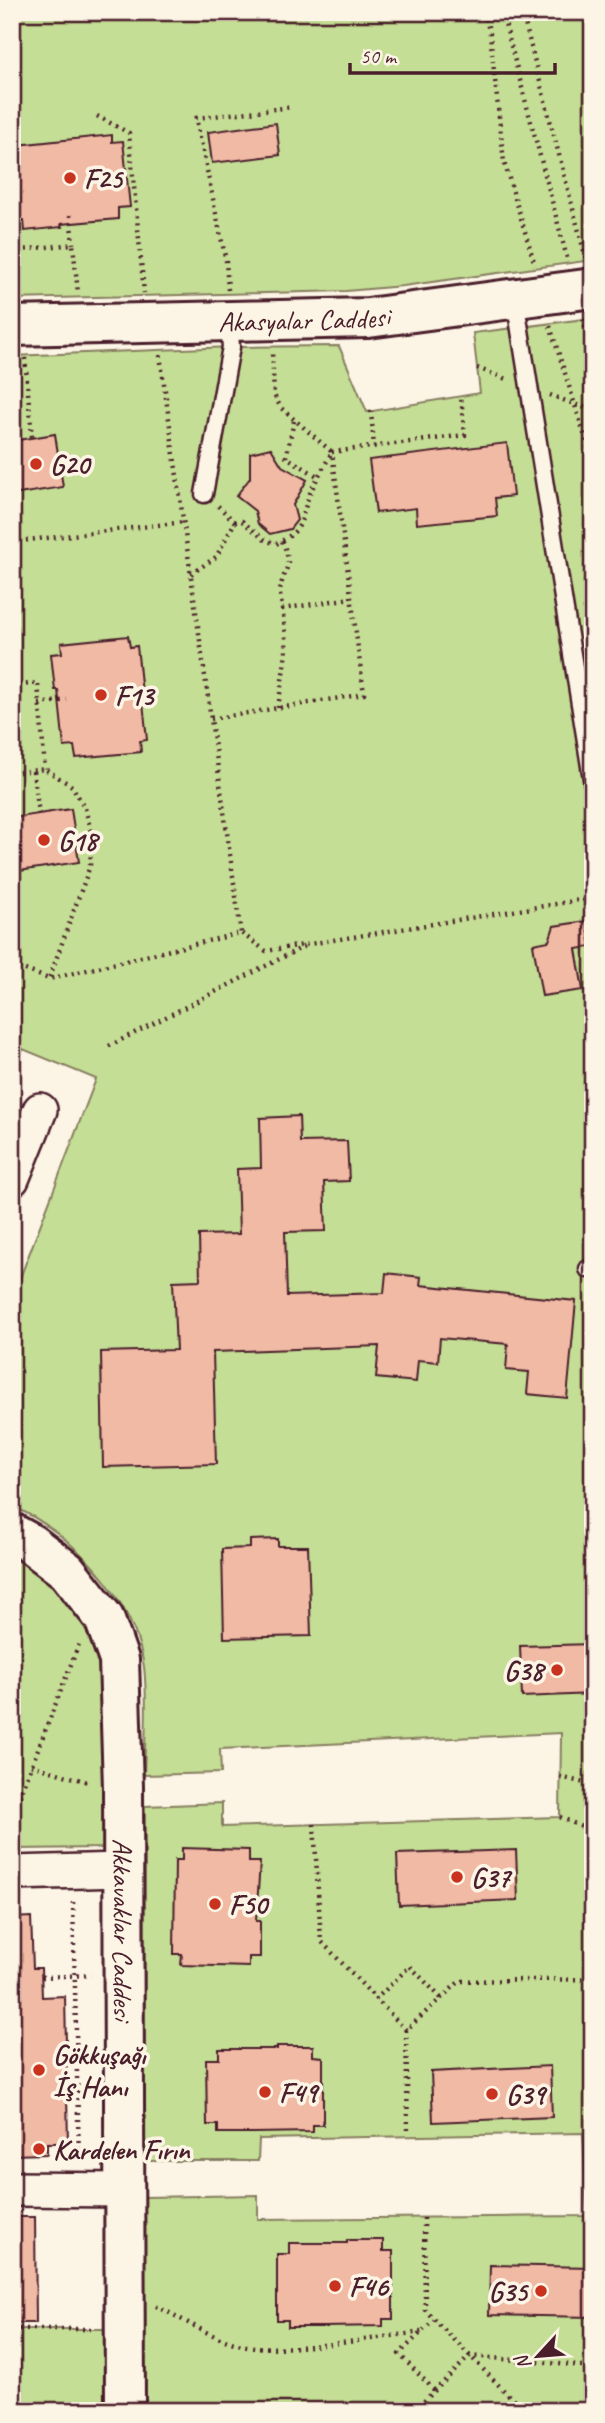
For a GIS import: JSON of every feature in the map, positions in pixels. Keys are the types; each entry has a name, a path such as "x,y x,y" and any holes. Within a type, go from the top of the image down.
{"street":[{"name":"Akasyalar Caddesi","path":"19,341 229,308 368,318 526,284 583,284"},
{"path":"12,1179 40,1110"},
{"name":"Akkavaklar Caddesi","path":"12,1533 67,1571 103,1618 119,1660 123,1787 125,2411"},
{"path":"12,1873 122,1870"},
{"path":"12,2189 125,2190"}],"lane":[{"path":"526,284 593,785"},
{"path":"204,494 230,347 229,308"}],"path":[{"path":"484,12 490,34 504,162 526,284"},
{"path":"502,12 583,284"},
{"path":"522,12 583,284 593,359"},
{"path":"229,308 226,261 196,118 292,107"},
{"path":"96,116 129,133 144,297"},
{"path":"70,215 78,298"},
{"path":"12,251 73,244"},
{"path":"550,324 593,462"},
{"path":"19,341 32,438"},
{"path":"211,719 364,694 332,452 281,408 274,395 272,348"},
{"path":"159,351 241,933 266,951 593,898"},
{"path":"332,452 465,437 461,397"},
{"path":"371,411 374,447"},
{"path":"294,420 286,457 319,477"},
{"path":"191,574 216,557 235,522 242,521 265,540 276,544 287,539 303,522 310,494 332,452"},
{"path":"12,542 184,522"},
{"path":"278,708 286,653 280,592 289,566 289,556 282,541"},
{"path":"282,610 351,598"},
{"path":"12,686 38,683 45,769"},
{"path":"39,704 67,700"},
{"path":"12,773 45,769 72,786 85,808 92,835 90,866 49,979"},
{"path":"33,771 39,814"},
{"path":"12,965 49,979 241,933"},
{"path":"109,1046 310,944"},
{"path":"585,1009 593,1006"},
{"path":"12,1816 80,1640"},
{"path":"31,1765 104,1787"},
{"path":"560,1777 593,1785"},
{"path":"560,1818 593,1832"},
{"path":"314,1824 321,1941 406,2031 408,2136"},
{"path":"62,1902 74,1902 79,2165"},
{"path":"376,1999 410,1966 441,1998"},
{"path":"42,1977 103,1975"},
{"path":"406,2031 460,1981 593,1979"},
{"path":"424,2218 425,2310 524,2411"},
{"path":"145,2300 213,2335 254,2347 304,2346 422,2332"},
{"path":"434,2390 399,2354 435,2319"},
{"path":"12,2329 94,2329"},
{"path":"414,2411 470,2356 593,2367"}],"green space":[{"path":"12,12 593,12 593,260 403,286 346,291 12,299"},
{"path":"593,318 593,2411 145,2411 144,2197 258,2195 258,2219 587,2216 583,2133 259,2139 258,2161 144,2161 145,1806 222,1803 222,1827 560,1817 561,1733 220,1749 221,1773 144,1775 144,1667 128,1617 114,1593 78,1551 35,1518 12,1506 12,1299 96,1079 23,1049 12,1076 12,356 231,347 339,346 367,412 480,393 473,333"},
{"path":"12,1556 42,1569 70,1600 102,1667 104,1848 12,1849"},
{"path":"12,2329 107,2329 106,2411 12,2411"}],"building":[{"path":"276,123 280,155 212,163 208,132"},
{"name":"F25","path":"112,135 112,142 123,141 130,207 118,208 118,219 61,224 62,227 25,231 24,220 14,221 12,153 18,152 17,145"},
{"name":"G20","path":"55,434 63,487 12,495 12,441"},
{"path":"507,443 513,496 495,498 497,516 417,524 416,508 376,513 369,460"},
{"path":"271,448 282,466 307,480 293,505 297,520 290,529 270,534 258,524 255,511 236,496 250,478 250,453"},
{"name":"F13","path":"128,636 130,647 137,646 147,740 140,741 141,752 76,758 74,746 64,747 51,654 62,653 61,643"},
{"name":"G18","path":"71,809 79,862 12,872 12,818"},
{"path":"587,921 591,947 576,949 583,990 542,996 533,944 549,941 554,926"},
{"path":"299,1116 300,1142 347,1141 349,1181 324,1182 326,1231 285,1232 287,1296 384,1293 386,1273 421,1277 420,1285 576,1301 567,1398 527,1394 529,1372 506,1370 508,1344 440,1338 438,1362 418,1360 416,1382 376,1378 379,1346 213,1352 216,1464 103,1467 101,1352 176,1350 173,1281 200,1280 199,1235 239,1234 237,1169 261,1168 260,1118"},
{"path":"278,1539 278,1546 308,1546 311,1636 224,1638 222,1549 250,1548 250,1540"},
{"name":"G38","path":"593,1644 593,1694 522,1697 520,1646"},
{"name":"F50","path":"182,1848 249,1850 249,1862 260,1862 256,1921 260,1921 260,1957 249,1957 249,1967 181,1965 182,1954 174,1954 175,1860 182,1860"},
{"name":"G37","path":"516,1850 518,1900 399,1905 397,1854"},
{"name":"Gökkuşağı İş Hanı","path":"31,1917 33,1968 41,1968 42,1997 65,1996 68,2143 47,2143 47,2154 12,2155 12,1918"},
{"name":"F49","path":"277,2046 313,2046 313,2056 323,2057 323,2125 313,2125 313,2132 218,2133 218,2125 207,2125 206,2059 219,2059 219,2049 277,2049"},
{"name":"G39","path":"550,2066 552,2117 433,2122 431,2072"},
{"path":"12,2217 35,2217 36,2323 12,2323"},
{"name":"F46","path":"347,2240 383,2240 383,2251 393,2251 393,2319 383,2319 383,2326 324,2327 288,2327 288,2320 277,2320 277,2254 289,2254 289,2243 347,2243"},
{"name":"G35","path":"490,2265 593,2267 593,2317 489,2315"}],"place":[{"name":"F25","path":"70,178"},
{"name":"G20","path":"36,464"},
{"name":"F13","path":"101,695"},
{"name":"G18","path":"44,840"},
{"name":"G38","path":"557,1670"},
{"name":"G37","path":"457,1877"},
{"name":"F50","path":"215,1904"},
{"name":"Gökkuşağı İş Hanı","path":"39,2070"},
{"name":"F49","path":"265,2092"},
{"name":"G39","path":"492,2094"},
{"name":"Kardelen Fırın","path":"39,2149"},
{"name":"F46","path":"335,2286"},
{"name":"G35","path":"541,2291"}]}
